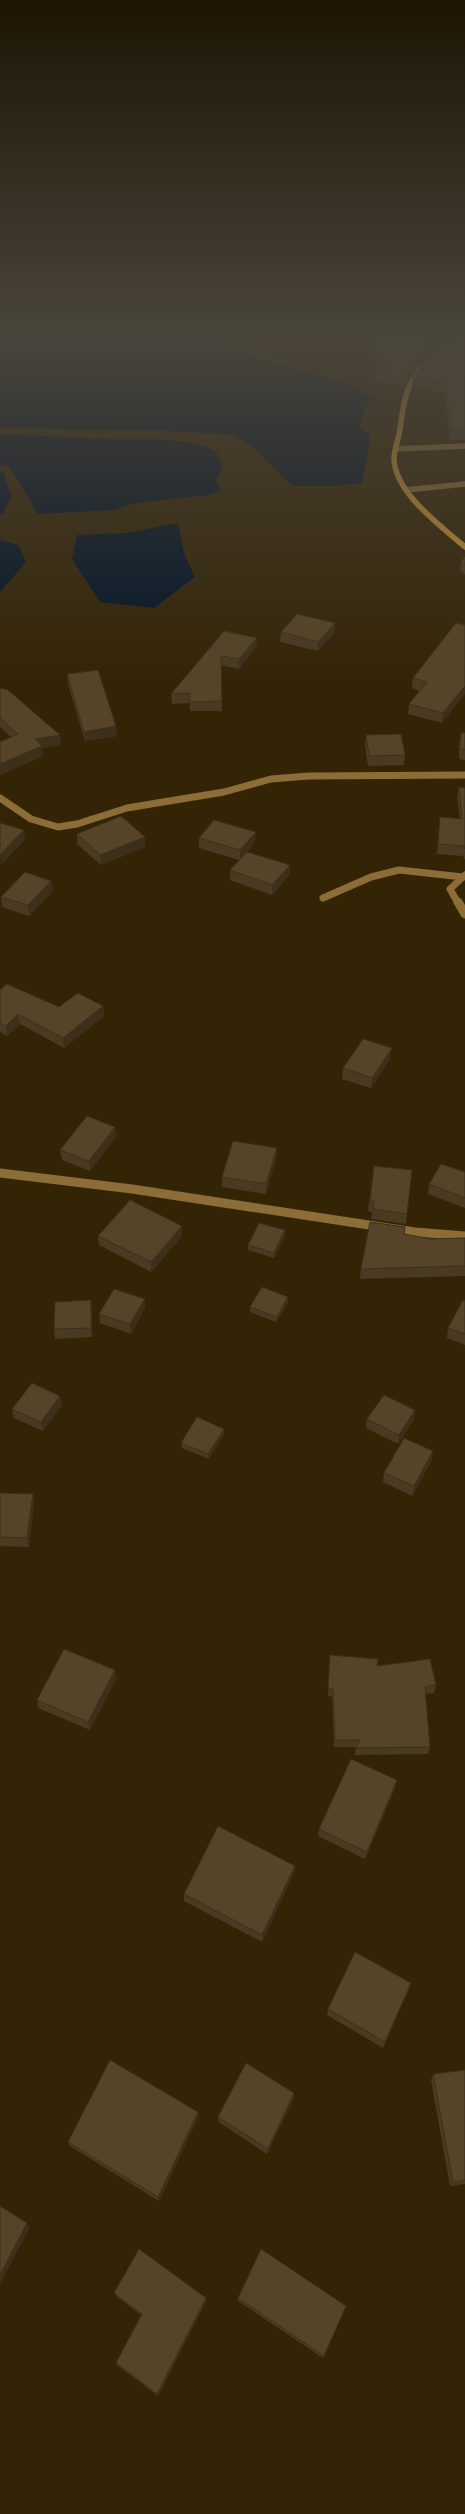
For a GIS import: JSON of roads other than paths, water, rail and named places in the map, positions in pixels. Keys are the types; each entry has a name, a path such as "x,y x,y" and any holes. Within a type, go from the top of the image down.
{"main road":[{"path":"396,449 393,458 397,475 406,490 465,548"}],"street":[{"path":"406,490 465,484"},
{"path":"0,798 31,818 58,827 77,824 127,808 241,789 271,779 309,776 465,775"},
{"path":"323,898 371,878 399,870 464,876"},
{"path":"464,876 450,889 465,914"},
{"path":"0,1173 132,1189 414,1232 465,1236"}],"water":[{"path":"0,449 212,449 216,451 222,467 216,480 221,490 208,495 135,503 114,510 38,514 9,466 0,466"},
{"path":"255,449 368,449 362,483 334,486 293,486"},
{"path":"0,471 4,473 11,497 3,514 0,515"},
{"path":"178,523 184,553 195,577 154,608 100,602 72,559 77,535 126,533"},
{"path":"0,540 18,545 26,562 0,592"}]}
